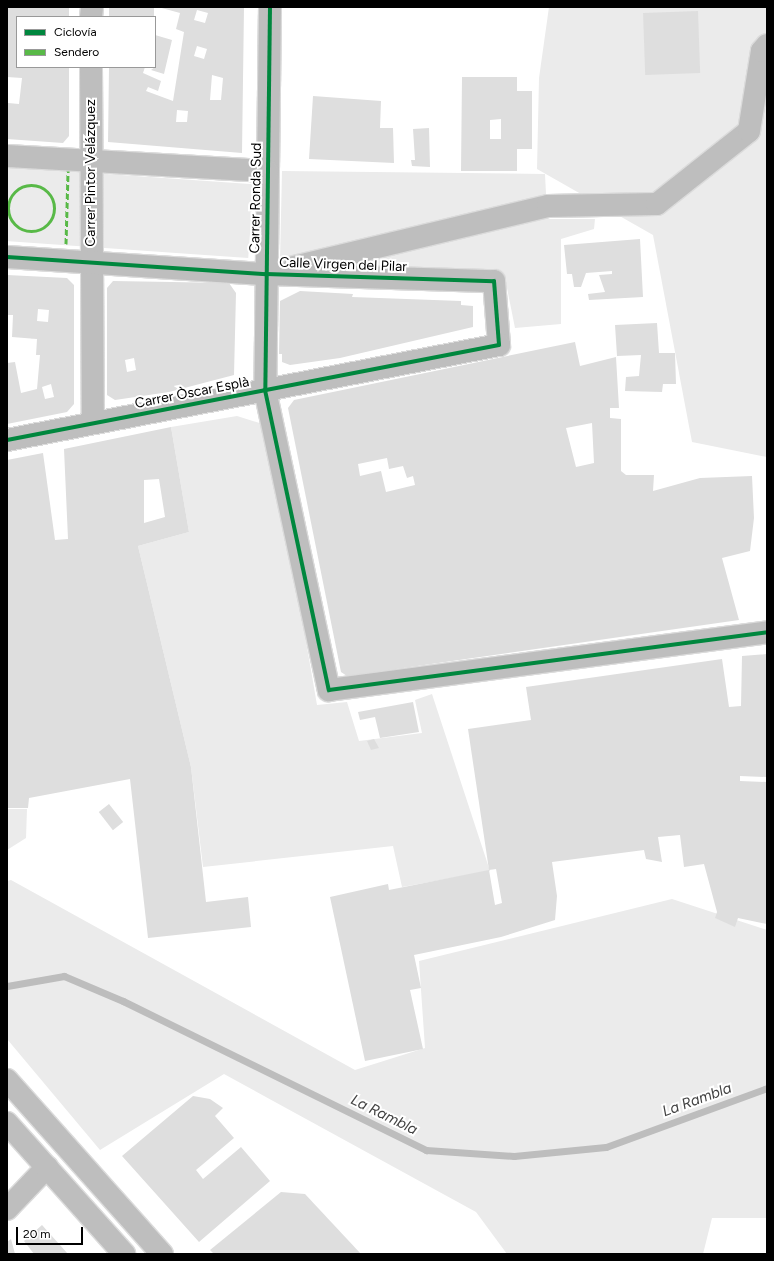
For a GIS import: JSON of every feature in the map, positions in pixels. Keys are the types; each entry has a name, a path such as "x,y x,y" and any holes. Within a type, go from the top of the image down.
{"main road":[{"name":"Carrer Ronda Sud","path":"270,7 265,390 329,690 767,632"},
{"path":"266,274 548,206 657,204 749,131 762,51 767,45"},
{"name":"Carrer Pintor Velázquez","path":"91,68 90,162 93,423"},
{"path":"7,156 90,162 268,171"},
{"name":"Calle Virgen del Pilar","path":"7,256 266,274 494,281 499,345"},
{"name":"Carrer Òscar Esplà","path":"7,440 499,345"},
{"path":"7,1080 162,1254"},
{"path":"7,1123 124,1254"},
{"path":"7,1209 46,1167"}],"shaded area":[{"path":"549,7 767,7 767,457 692,442 653,235 537,169 539,78"},
{"path":"7,167 253,184 248,258 7,241"},
{"path":"282,171 545,174 546,194 280,261"},
{"path":"545,219 595,219 594,229 561,239 561,324 515,328 504,273 328,269"},
{"path":"237,416 269,426 317,705 347,702 359,741 422,733 415,700 432,694 490,871 402,887 393,846 203,867 191,767 138,546 189,532 171,427"},
{"path":"7,809 27,809 26,838 7,850"},
{"path":"11,880 355,1070 425,1048 419,961 672,899 767,930 767,1218 712,1218 703,1254 507,1254 476,1212 224,1074 100,1150 7,1039 7,881"}],"building":[{"path":"7,7 69,7 69,16 16,16 16,68 69,68 69,136 63,143 7,139 7,93 8,103 19,104 22,78 7,77"},
{"path":"109,7 154,7 154,16 109,16"},
{"path":"158,7 244,7 242,153 108,142 109,68 145,68 143,73 161,81 158,91 148,87 146,91 173,101 184,32 176,29 180,13","holes":["197,10 208,13 205,23 194,20","197,46 207,49 204,59 194,56","212,75 223,78 221,100 210,100","177,110 188,111 187,122 176,122"]},
{"path":"698,11 700,73 645,75 643,13"},
{"path":"156,35 172,40 164,74 151,70 156,68"},
{"path":"462,77 517,77 517,91 532,91 532,149 517,149 517,171 461,171","holes":["501,119 501,139 490,139 490,120"]},
{"path":"313,96 381,101 380,128 393,128 394,163 309,159"},
{"path":"429,128 430,167 412,166 411,160 415,160 413,129"},
{"path":"640,239 643,297 589,300 588,294 605,292 599,275 612,274 612,271 586,273 581,287 574,287 572,274 567,274 564,245"},
{"path":"7,275 67,278 74,285 74,404 67,412 7,424 7,363 15,362 21,393 37,389 40,355 36,355 37,339 12,337 13,315 7,315","holes":["38,309 49,310 48,322 37,321","51,384 54,397 45,399 42,387"]},
{"path":"113,281 229,283 236,293 234,375 169,392 115,400 107,395 107,288","holes":["134,358 136,370 127,372 125,360"]},
{"path":"300,291 353,294 352,297 461,301 461,305 473,306 473,327 340,358 290,365 282,362 282,354 279,354 280,301"},
{"path":"657,323 659,353 675,353 676,384 663,384 662,392 625,391 626,377 639,376 641,355 617,356 615,325"},
{"path":"575,342 580,366 616,357 619,408 610,408 610,418 621,419 621,471 626,475 654,475 653,491 700,478 752,476 754,518 750,551 722,558 739,620 347,676 341,672 288,408 294,400","holes":["592,423 594,463 576,467 566,428","387,458 389,469 403,466 407,478 413,476 415,485 386,492 381,471 360,476 358,464"]},
{"path":"171,427 189,532 138,546 191,767 206,902 248,897 251,927 148,938 130,779 29,798 28,808 7,808 7,460 43,453 55,540 68,539 64,449","holes":["159,479 165,517 144,523 144,480"]},
{"path":"767,654 767,777 740,776 740,781 767,782 767,924 738,918 735,927 715,918 717,912 704,864 684,867 680,835 658,837 662,862 646,859 644,850 552,862 557,896 555,920 501,937 414,955 421,988 410,990 423,1049 365,1061 330,897 388,884 389,890 489,870 468,729 531,720 526,687 722,659 729,707 741,706 742,656","holes":["496,869 502,903 495,905 489,870"]},
{"path":"413,702 419,732 380,738 375,717 360,720 358,712"},
{"path":"374,739 379,748 371,750 367,741"},
{"path":"109,804 123,822 113,830 99,812"},
{"path":"193,1096 210,1099 223,1108 215,1116 234,1138 196,1170 203,1179 241,1147 270,1181 199,1242 122,1156"},
{"path":"281,1192 305,1194 361,1254 214,1254 210,1250"},
{"path":"42,1225 68,1254 34,1254 24,1241"},
{"path":"11,1239 15,1254 7,1254 7,1242"}],"waterway":[{"name":"La Rambla","path":"7,986 64,976 123,1001 426,1150 514,1156 606,1147 767,1088"}],"marked path":[{"path":"66,244 68,171"},
{"path":"26,185 36,185 44,189 50,195 54,203 54,208 54,213 50,221 44,227 36,231 26,231 18,227 12,221 8,213 8,203 12,195 18,189 26,185"}],"cycle path":[{"path":"270,7 265,390 329,690 767,632"},
{"path":"7,257 266,274 494,281 499,345 7,440"}]}
